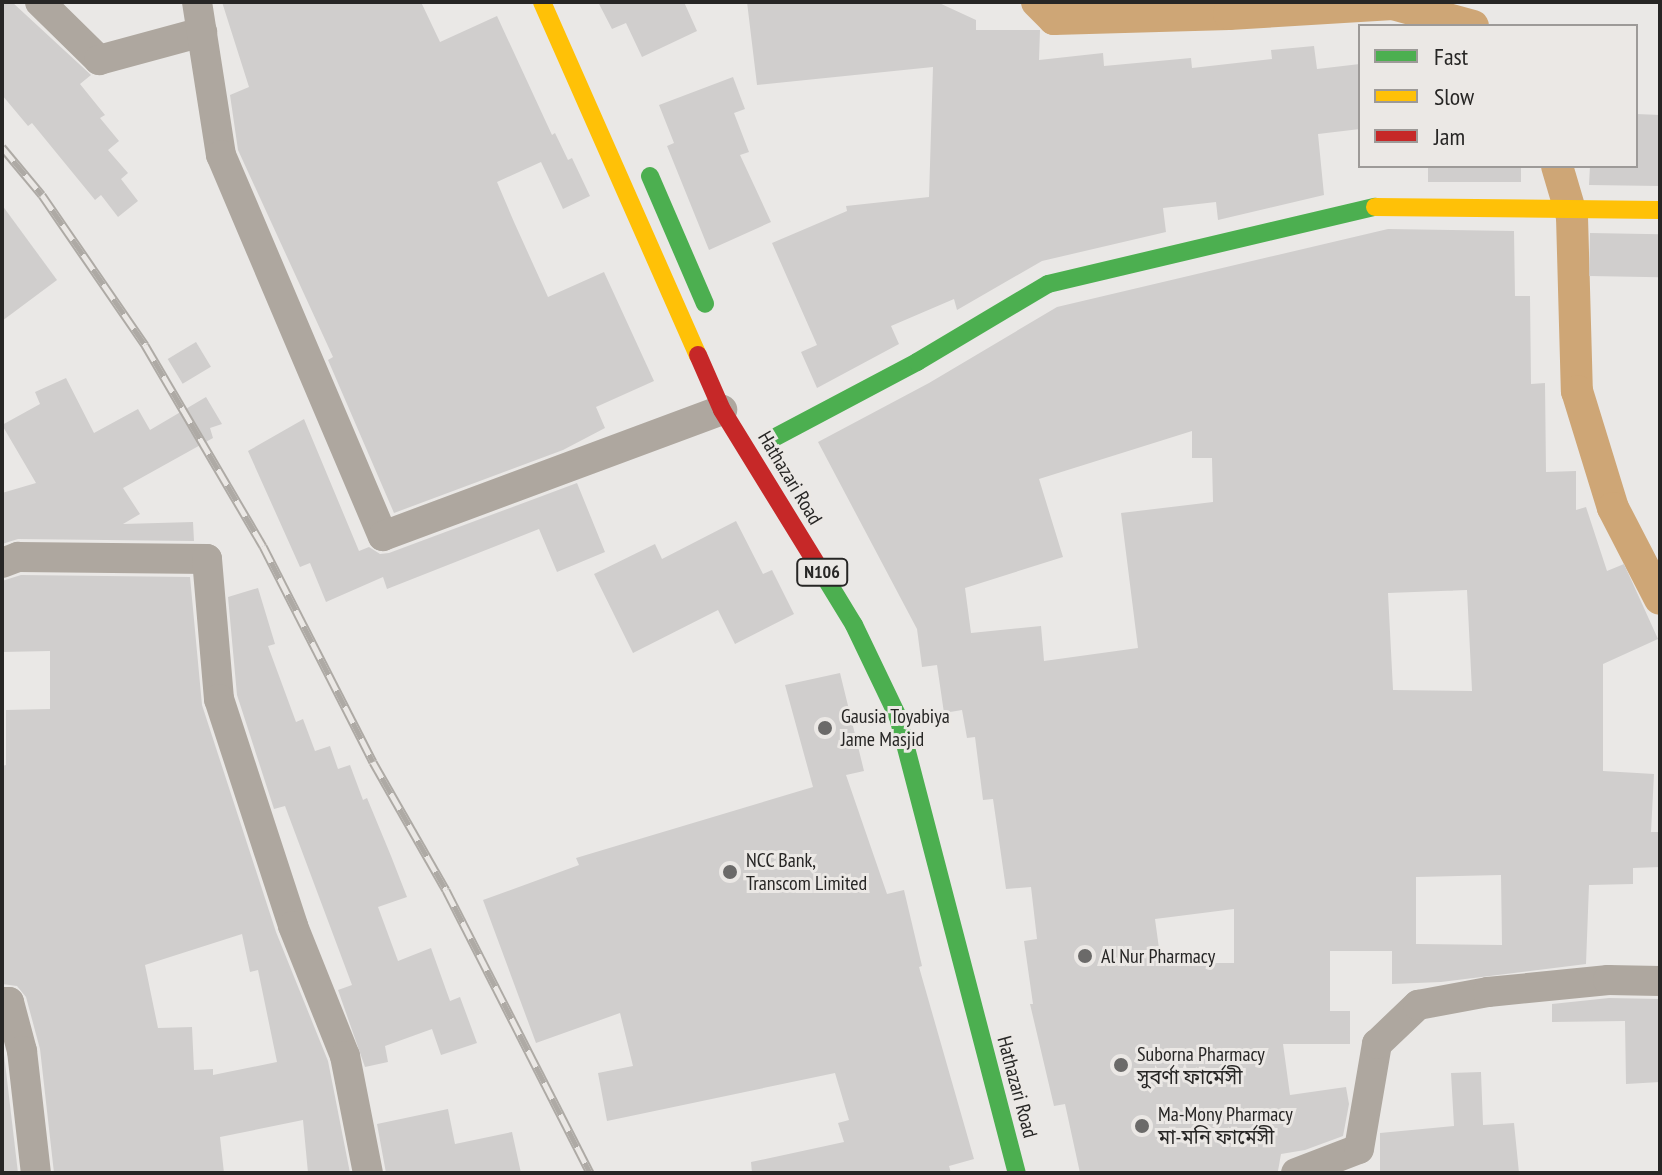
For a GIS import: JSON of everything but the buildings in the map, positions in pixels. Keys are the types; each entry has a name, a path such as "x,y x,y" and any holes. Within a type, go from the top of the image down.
{"main road":[{"name":"Hathazari Road","path":"542,2 653,260 722,410 854,625 898,717 1017,1173"},
{"path":"640,155 712,320"},
{"path":"768,441 917,362 1048,284 1385,205 1660,210"}],"street":[{"path":"40,2 99,60 202,32"},
{"path":"197,2 221,155 383,536 722,410"},
{"path":"2,563 18,557 207,559 219,699 293,926 345,1056 368,1173"},
{"path":"1296,1173 1359,1149 1377,1044 1418,1005 1488,992 1608,980 1660,981"},
{"path":"2,1002 9,1002 22,1051 36,1173"}],"waterway":[{"path":"1037,2 1054,19 1229,14 1393,4 1466,24"},
{"path":"1558,168 1572,217 1577,391 1613,508 1660,599"}],"railway":[{"path":"2,147 42,195 145,345 263,546 373,762 446,890 590,1173"}],"traffic: fast":[{"path":"650,176 705,304"},
{"path":"768,441 917,362 1048,284 1375,207"},
{"path":"818,566 854,625 898,717 1017,1173"}],"traffic: slow":[{"path":"542,2 698,355"},
{"path":"1375,207 1660,210"}],"traffic: jam":[{"path":"698,355 722,410 818,566"}],"place":[{"name":"Gausia Toyabiya Jame Masjid","path":"825,728"},
{"name":"NCC Bank, Transcom Limited","path":"730,872"},
{"name":"Al Nur Pharmacy","path":"1085,956"},
{"name":"Suborna Pharmacy সুবর্ণা ফার্মেসী","path":"1121,1065"},
{"name":"Ma-Mony Pharmacy মা-মনি ফার্মেসী","path":"1142,1126"}]}
